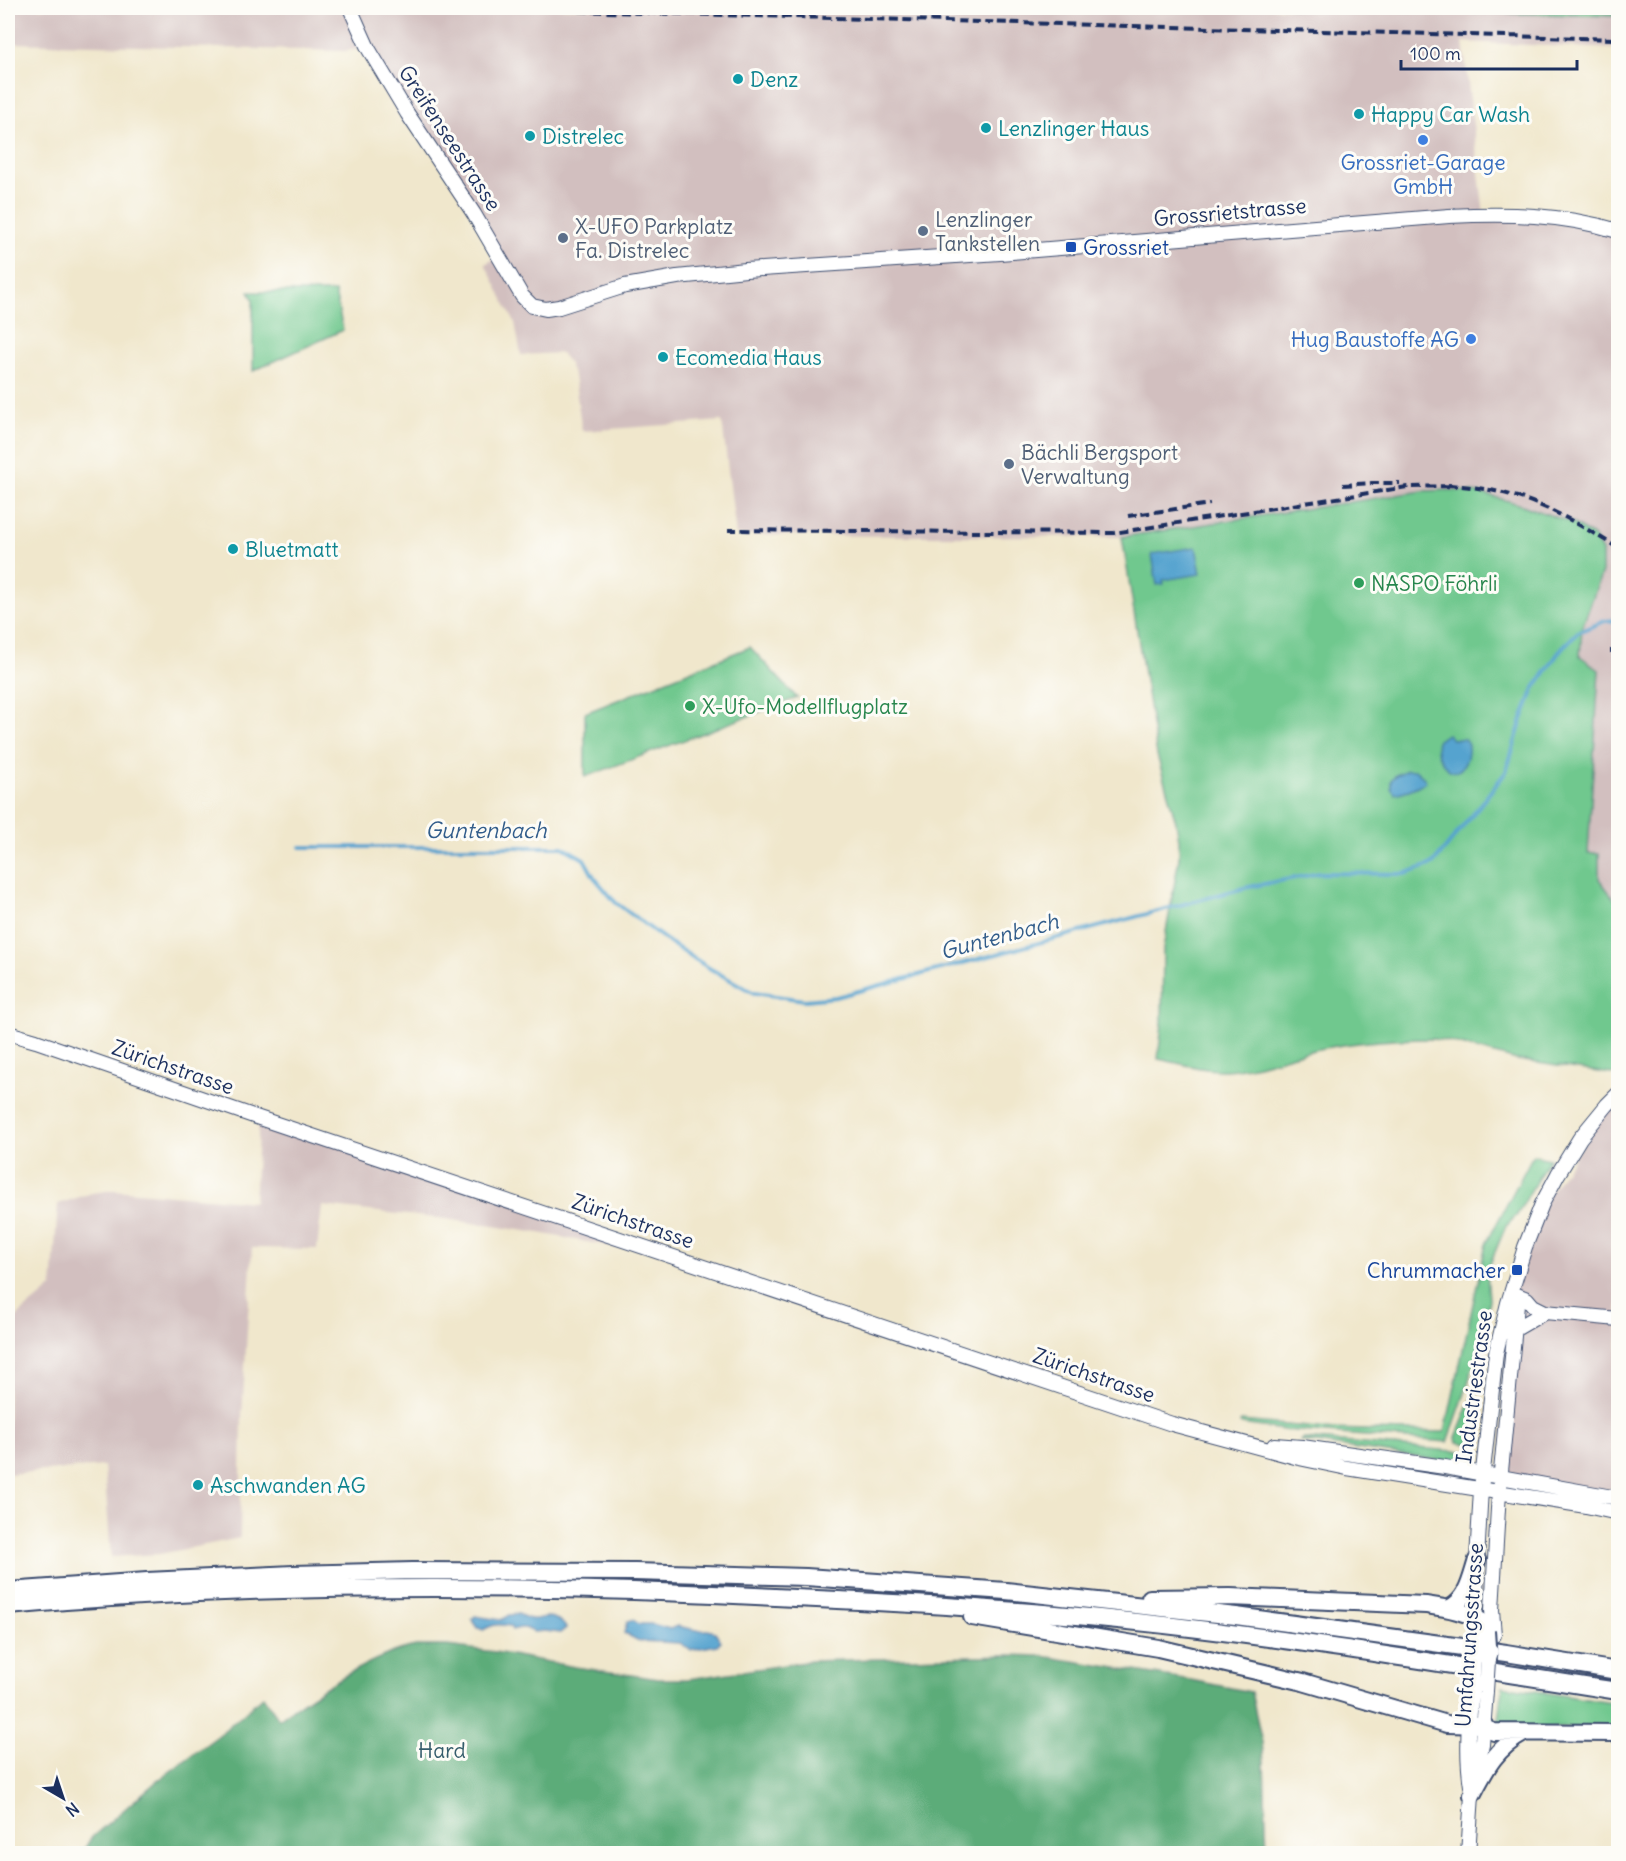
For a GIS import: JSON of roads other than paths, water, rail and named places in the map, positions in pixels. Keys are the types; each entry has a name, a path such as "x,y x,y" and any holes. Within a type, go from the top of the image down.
{"highway":[{"path":"1450,1608 1464,1598 1477,1560"},
{"path":"8,1591 147,1581 413,1571 725,1573 806,1577 1006,1591 1236,1616 1618,1671"},
{"path":"8,1606 165,1595 412,1587 621,1590 888,1601 1115,1619 1221,1632 1618,1691"},
{"path":"1059,1598 1230,1597 1450,1608 1483,1630 1488,1661"},
{"path":"888,1601 933,1611 1169,1650 1303,1682 1447,1724 1476,1725 1494,1732 1618,1733"},
{"path":"1472,1795 1496,1754 1524,1733"}],"main road":[{"name":"Greifenseestrasse","path":"350,8 368,48 407,113 474,213 518,289"},
{"name":"Grossrietstrasse","path":"518,289 532,306 546,309 645,281 746,270 1023,251 1449,216 1510,214 1564,219 1618,231"},
{"name":"Zürichstrasse","path":"8,1033 1172,1424 1299,1458 1347,1468 1618,1513"},
{"name":"Industriestrasse","path":"1481,1489 1496,1353 1525,1247 1542,1204 1558,1174 1580,1138 1618,1094"},
{"name":"Industriestrasse","path":"1500,1477 1517,1305 1512,1293"},
{"path":"1512,1293 1527,1299 1533,1306 1545,1312 1618,1319"},
{"path":"1514,1330 1545,1312"},
{"name":"Zürichstrasse","path":"1247,1443 1302,1447 1445,1467 1618,1498"},
{"name":"Umfahrungsstrasse","path":"1483,1630 1492,1610 1500,1477"},
{"name":"Umfahrungsstrasse","path":"1468,1854 1472,1795 1468,1769 1476,1725 1483,1630 1477,1560 1481,1489"},
{"name":"Umfahrungsstrasse","path":"1479,1692 1488,1661"}],"water":[{"path":"1196,547 1201,574 1163,580 1164,584 1157,585 1152,554"},
{"path":"1447,734 1452,739 1465,739 1468,745 1467,759 1459,770 1454,771 1448,768 1437,753 1437,741"},
{"path":"1407,770 1415,770 1426,782 1395,794 1391,788 1391,780"},
{"path":"518,1614 530,1619 552,1617 566,1628 560,1633 534,1632 525,1628 512,1630 510,1626 499,1625 483,1630 478,1628 472,1619 475,1616 501,1620 509,1615"},
{"path":"633,1620 639,1624 652,1624 670,1629 677,1626 708,1630 715,1632 721,1641 717,1645 690,1650 680,1643 639,1641 624,1633 627,1622"}],"waterway":[{"name":"Guntenbach","path":"301,847 563,847 584,859 594,877 616,903 670,943 754,993 805,1000 836,997 1244,888 1320,873 1404,874 1433,864 1506,772 1534,689 1561,649 1578,632 1605,621 1618,620"}],"railway":[{"path":"458,8 1618,39"},
{"path":"1343,485 1400,483"},
{"path":"1448,485 1497,491 1538,504 1618,548"},
{"path":"728,530 1114,533 1407,487 1456,486"},
{"path":"1128,516 1210,504"},
{"path":"1610,651 1618,651"}],"place":[{"name":"Denz","path":"738,79"},
{"name":"Happy Car Wash","path":"1359,114"},
{"name":"Lenzlinger Haus","path":"986,128"},
{"name":"Distrelec","path":"530,136"},
{"name":"Grossriet-Garage GmbH","path":"1423,140"},
{"name":"Lenzlinger Tankstellen","path":"923,231"},
{"name":"X-UFO Parkplatz Fa. Distrelec","path":"563,238"},
{"name":"Grossriet","path":"1071,247"},
{"name":"Hug Baustoffe AG","path":"1471,339"},
{"name":"Ecomedia Haus","path":"663,357"},
{"name":"Bächli Bergsport Verwaltung","path":"1009,464"},
{"name":"Bluetmatt","path":"233,549"},
{"name":"NASPO Föhrli","path":"1359,583"},
{"name":"X-Ufo-Modellflugplatz","path":"690,706"},
{"name":"Chrummacher","path":"1517,1270"},
{"name":"Aschwanden AG","path":"198,1485"}],"park label":[{"name":"Hard","path":"442,1750"}]}
